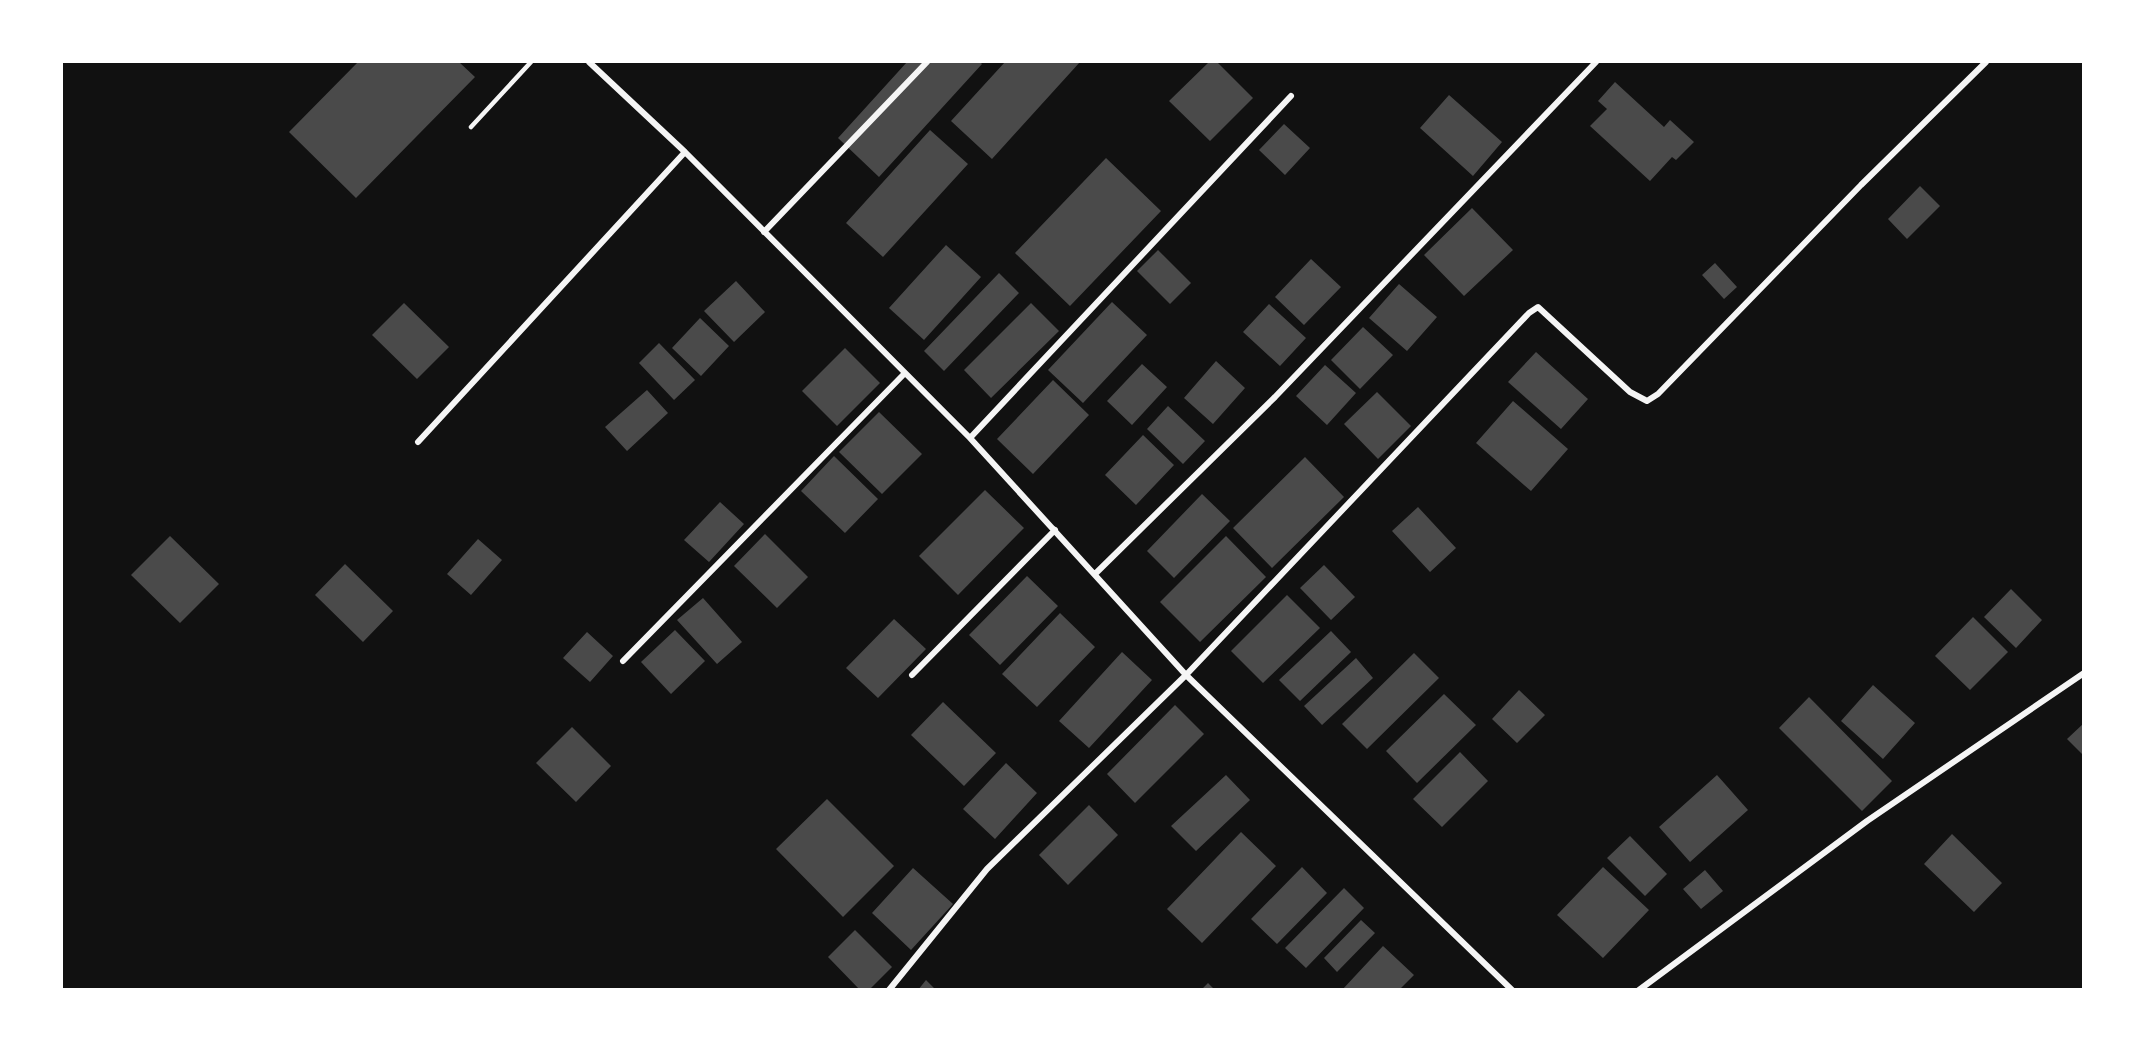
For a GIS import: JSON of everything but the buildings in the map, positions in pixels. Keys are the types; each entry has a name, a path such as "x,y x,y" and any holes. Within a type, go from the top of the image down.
{"street":[{"path":"589,62 685,152 970,438 1186,675 1512,990"},
{"path":"764,232 927,62"},
{"path":"1095,574 1284,388 1596,62"},
{"path":"889,990 987,869 1186,675 1529,313 1538,308 1630,392 1647,401 1658,394 1861,185 1986,62"},
{"path":"970,438 1291,96"},
{"path":"418,442 685,152"},
{"path":"623,662 905,373"},
{"path":"912,675 1055,530"},
{"path":"1639,990 1867,821 2084,673"}],"lane":[{"path":"471,127 531,62"}]}
